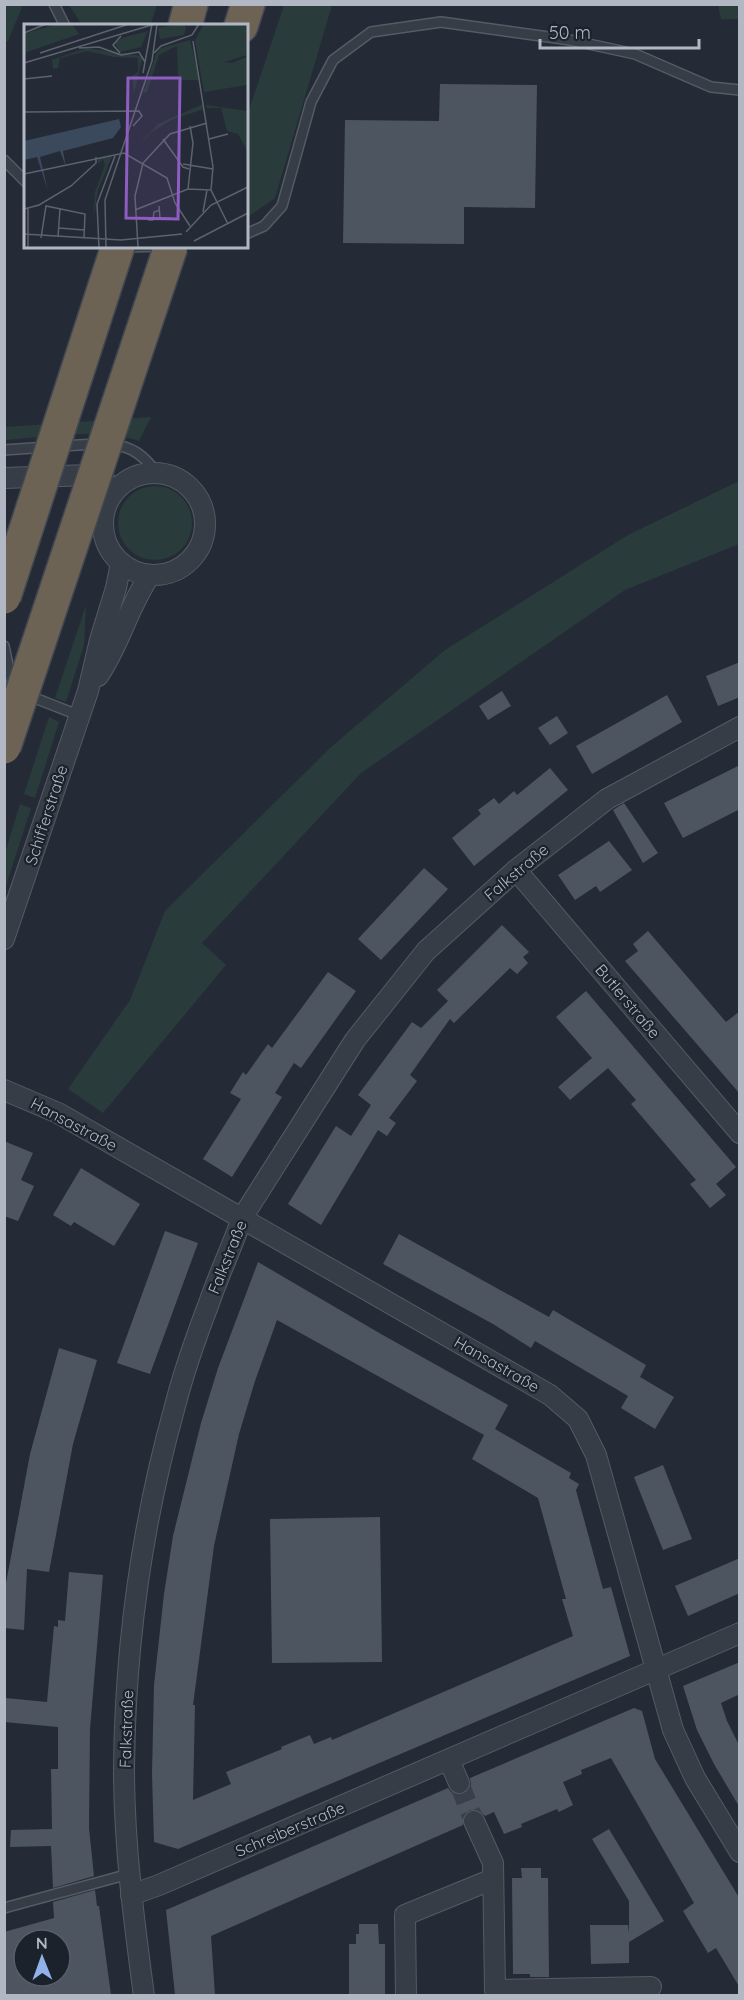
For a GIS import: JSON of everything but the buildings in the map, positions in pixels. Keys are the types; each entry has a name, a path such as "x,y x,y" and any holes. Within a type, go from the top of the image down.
{"highway":[{"path":"186,24 191,4"},
{"path":"242,24 248,4"},
{"path":"4,597 112,248"},
{"path":"4,747 170,248"}],"street":[{"path":"156,472 171,475 187,484 200,500 206,519 204,538 194,556 180,568 168,573 150,575 135,572 121,563 108,546 103,528 105,510 112,494 124,482 139,475 156,472"},
{"path":"5,478 89,475 124,482"},
{"path":"5,478 50,483 71,489 105,510"},
{"name":"Schifferstraße","path":"4,939 88,691 121,563"},
{"name":"Schifferstraße","path":"88,691 121,634 137,593 150,575"},
{"name":"Falkstraße","path":"144,1995 129,1874 124,1770 126,1692 132,1628 141,1558 155,1483 175,1406 209,1302 242,1218 362,1031 426,951 516,870 607,799 740,727"},
{"name":"Butlerstraße","path":"516,870 740,1133"},
{"name":"Hansastraße","path":"4,1090 58,1113 242,1218 550,1395 578,1419 596,1455 673,1730 695,1778 740,1852"},
{"name":"Schreiberstraße","path":"131,1895 159,1885 740,1634"},
{"path":"449,1760 459,1783"},
{"path":"474,1821 493,1863 496,1993 651,1987"},
{"path":"406,1995 405,1915 493,1879"}],"lane":[{"path":"54,4 64,24"},
{"path":"248,233 264,226 282,206 311,102 333,60 370,32 441,22 570,40 635,54 711,87 740,90"},
{"path":"4,160 24,180"},
{"path":"4,450 96,443 121,446 135,450 156,472"},
{"path":"4,646 13,690 78,715"},
{"path":"4,1908 129,1874"}],"shaded area":[{"path":"5,4 23,5 8,41 5,41"},
{"path":"69,5 157,5 151,24 81,24"},
{"path":"284,5 332,5 275,198 249,216 248,113"},
{"path":"718,5 739,5 739,19 721,19"},
{"path":"151,417 139,441 124,437 90,434 5,440 5,427"},
{"path":"739,481 739,544 625,590 361,773 202,943 226,965 103,1113 68,1089 130,1000 165,911 330,748 445,650 628,535"},
{"path":"155,486 169,489 181,497 189,509 192,523 189,537 181,549 169,557 155,560 141,557 129,549 121,537 118,523 121,509 129,497 141,489"},
{"path":"86,605 84,645 66,702 55,698"},
{"path":"49,717 59,722 35,798 24,794"},
{"path":"20,804 31,808 5,889 5,853"}],"tunnel":[{"path":"459,1783 474,1821"}]}
